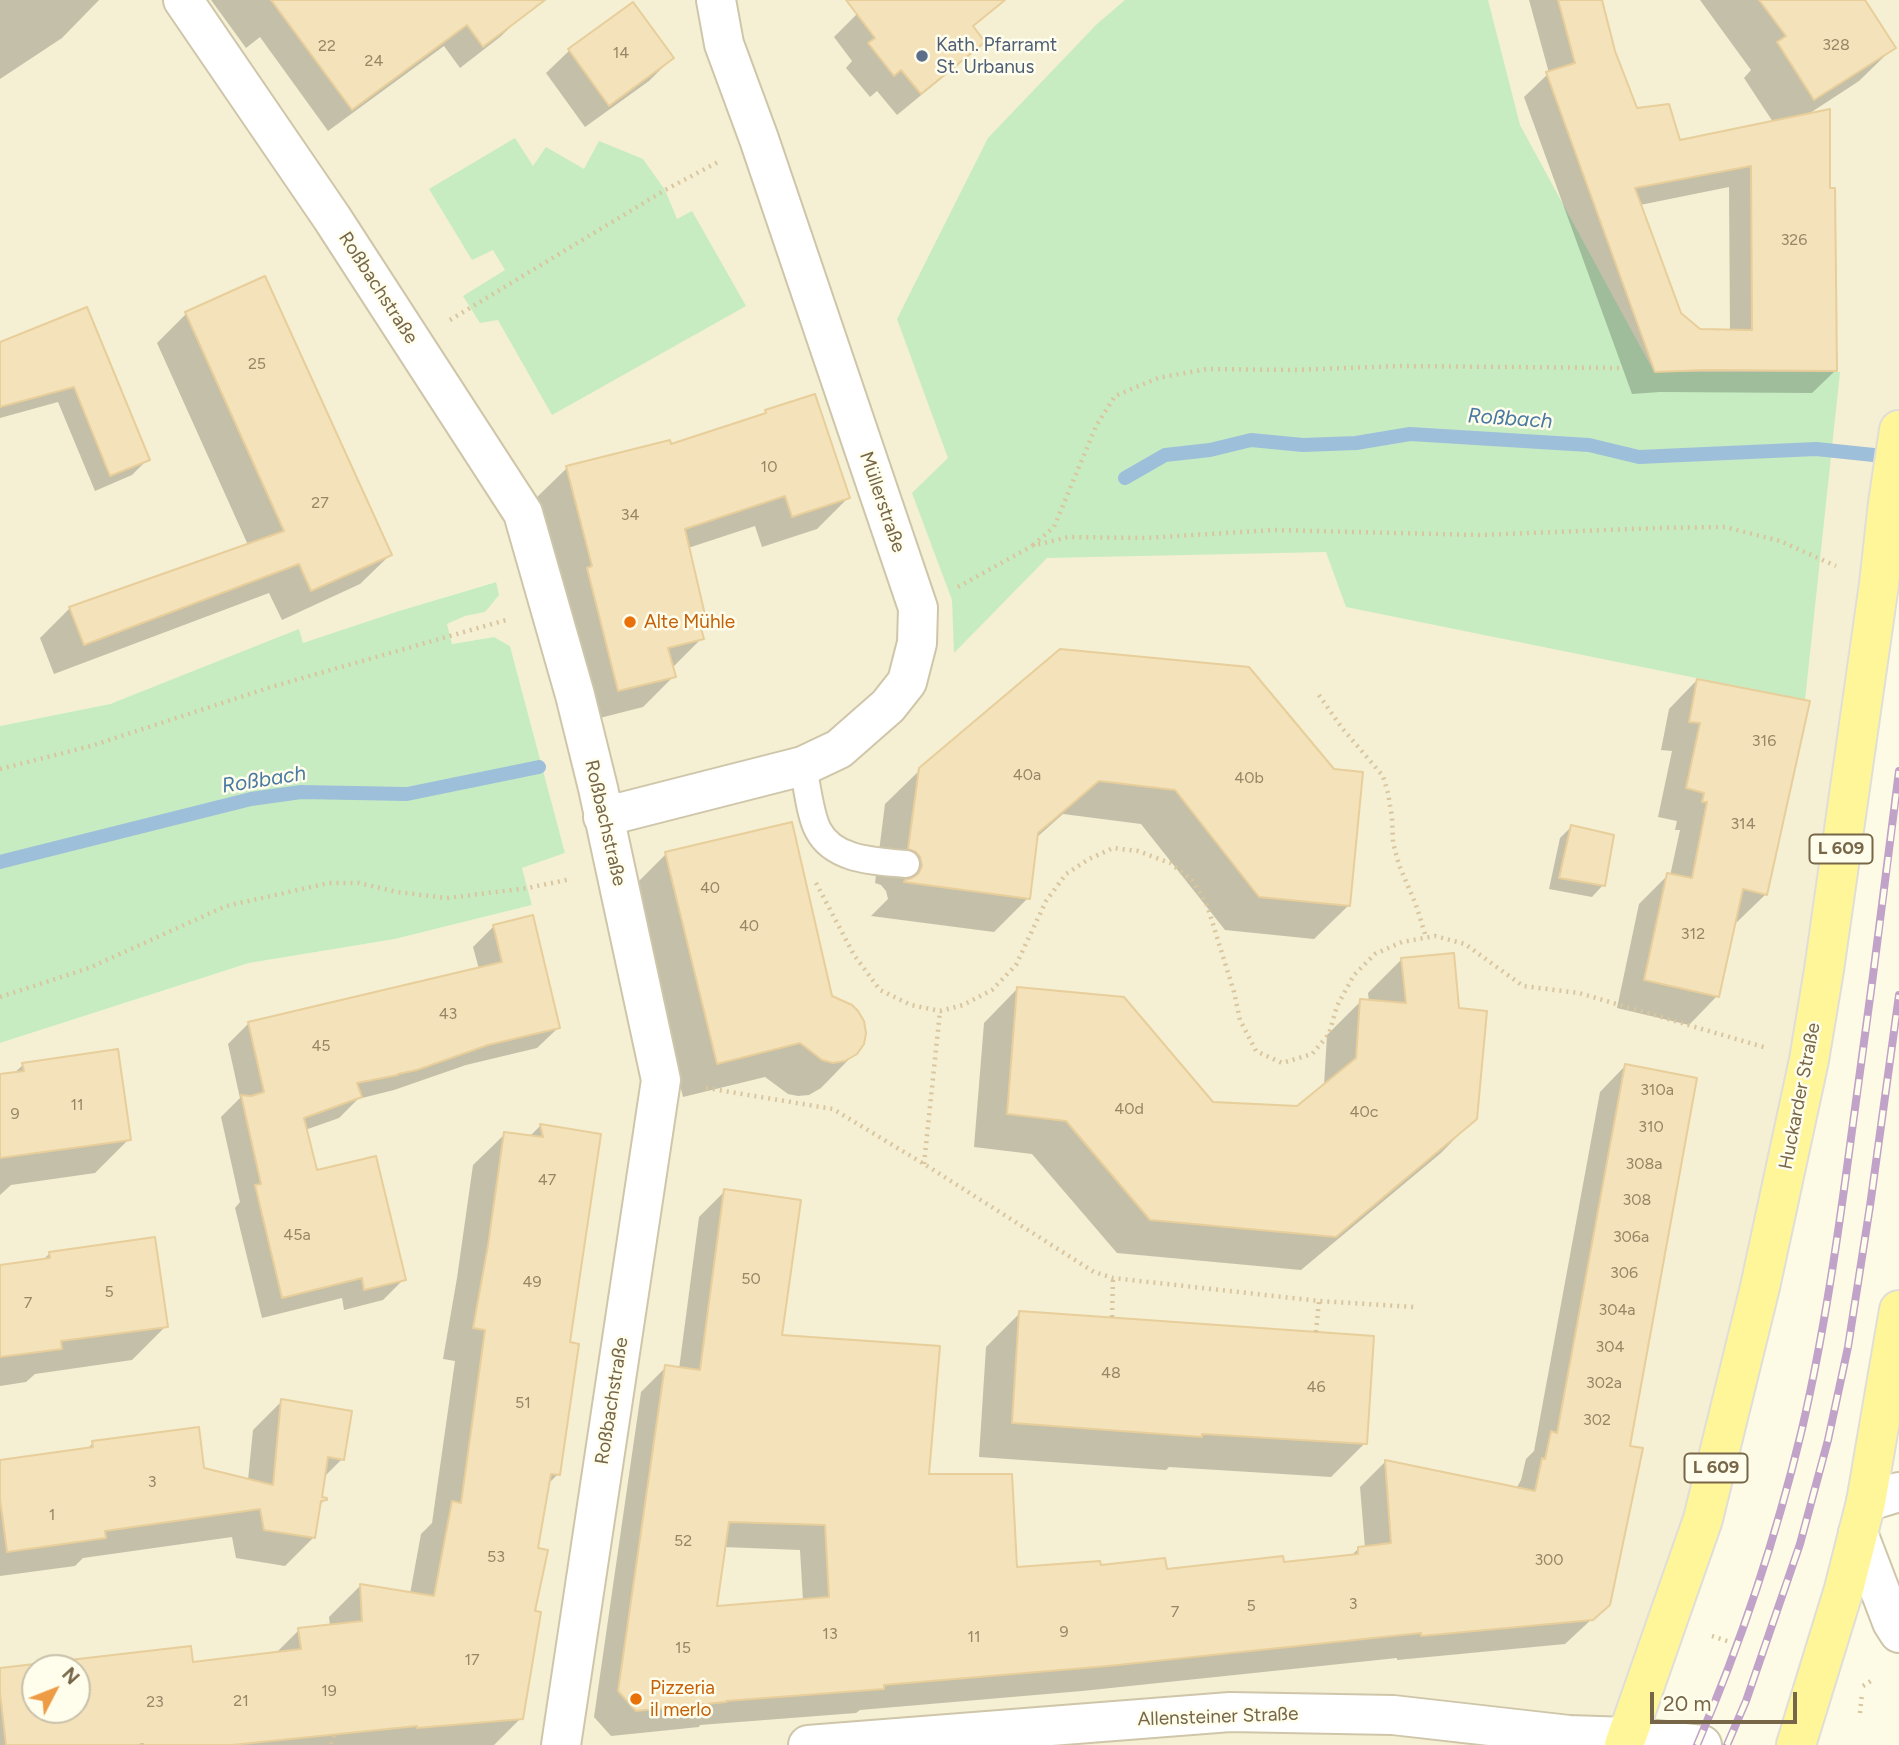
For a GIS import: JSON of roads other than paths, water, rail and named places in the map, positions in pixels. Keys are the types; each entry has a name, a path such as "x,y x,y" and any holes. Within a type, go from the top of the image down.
{"main road":[{"name":"Huckarder Straße","path":"1626,1741 1703,1519 1760,1287 1809,1060 1826,957 1899,430"},
{"path":"1796,1745 1843,1589 1874,1509 1899,1310"}],"street":[{"name":"Roßbachstraße","path":"183,0 332,218 523,513 575,695 661,1080 561,1745"},
{"name":"Müllerstraße","path":"604,817 803,766 839,749 888,706 907,682 917,643 918,608 759,139 724,44 716,0"},
{"path":"1874,1509 1892,1622 1899,1633"},
{"name":"Allensteiner Straße","path":"808,1745 1230,1713 1393,1715 1626,1741 1702,1745"}],"lane":[{"path":"803,766 813,816 819,832 834,849 872,861 906,864"}],"waterway":[{"name":"Roßbach","path":"1125,478 1165,455 1210,450 1251,440 1303,445 1356,443 1410,434 1589,445 1639,457 1816,449 1893,457"},
{"name":"Roßbach","path":"0,862 251,799 301,792 407,794 539,767"}],"railway":[{"path":"1697,1745 1756,1590 1792,1470 1810,1393 1841,1211 1899,771"},
{"path":"1727,1745 1746,1701 1800,1544 1828,1440 1848,1347 1899,995"}],"place":[{"name":"Kath. Pfarramt St. Urbanus","path":"922,56"},
{"name":"Alte Mühle","path":"630,622"},
{"name":"Pizzeria il merlo","path":"636,1699"}]}
